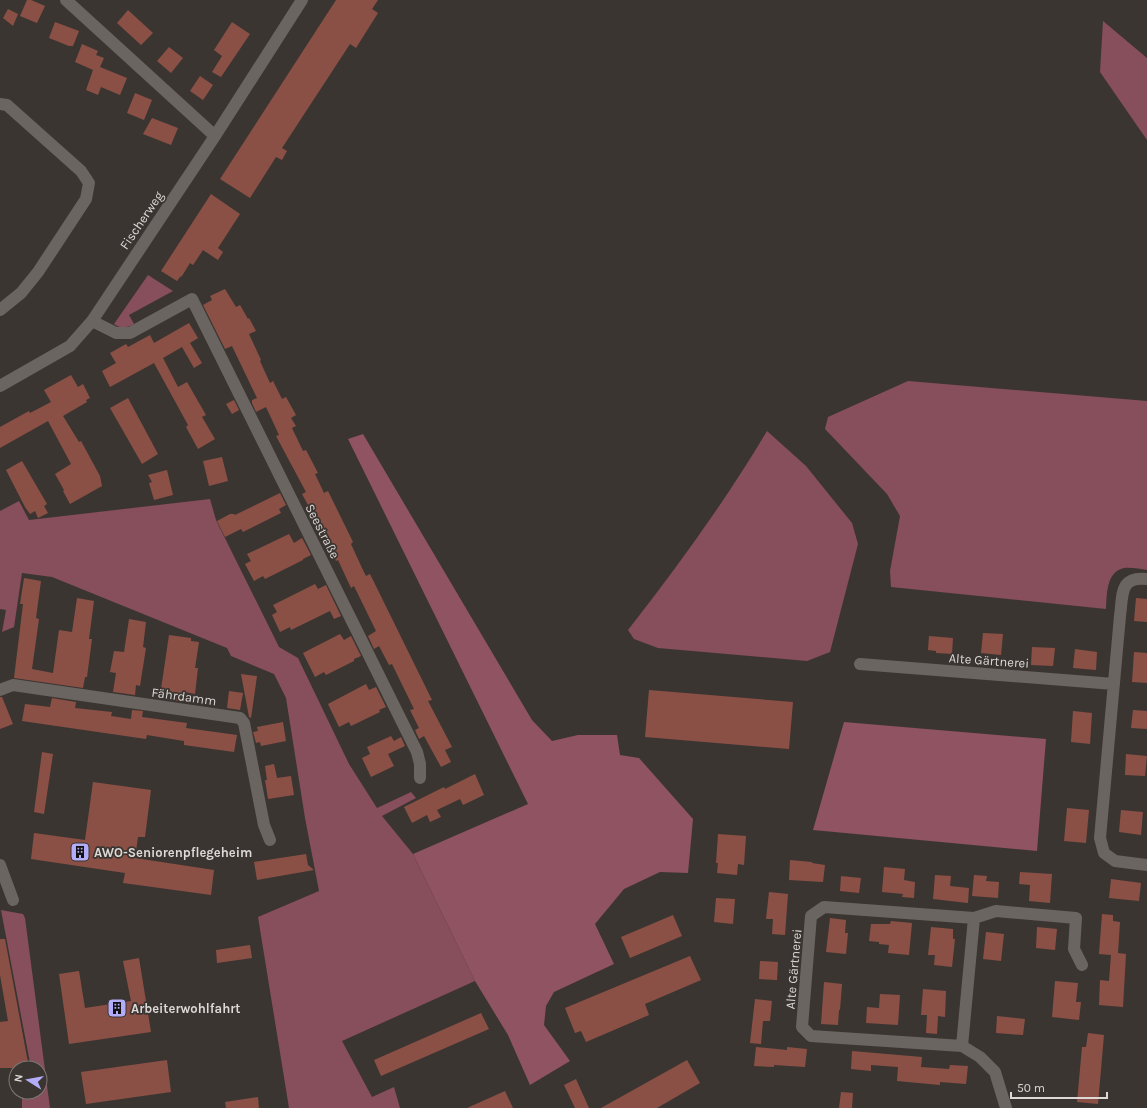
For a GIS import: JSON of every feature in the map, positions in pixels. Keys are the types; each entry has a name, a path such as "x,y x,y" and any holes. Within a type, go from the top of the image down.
{"street":[{"path":"66,0 215,136"},
{"name":"Fischerweg","path":"0,386 70,346 92,320 215,136 302,0"},
{"path":"0,104 7,106 81,171 89,182 86,199 38,272 21,293 0,310"},
{"name":"Seestraße","path":"92,320 116,334 130,332 192,299 417,752 420,764 420,778"},
{"path":"1147,578 1138,578 1129,581 1124,586 1100,838 1104,853 1115,861 1147,865"},
{"name":"Alte Gärtnerei","path":"860,664 1114,684"},
{"name":"Fährdamm","path":"0,690 13,685 240,718 244,723 264,825 270,840"},
{"path":"0,865 12,900"},
{"name":"Alte Gärtnerei","path":"1006,1108 995,1072 980,1057 962,1046 811,1036 802,1027 811,916 824,907 974,918 996,911 1076,918 1074,949 1082,965"},
{"path":"962,1046 974,918"}],"shaded area":[{"path":"1103,21 1147,58 1147,140 1100,72"},
{"path":"148,275 173,291 129,315 134,324 124,327 116,326 114,324"},
{"path":"908,381 1147,401 1147,570 1124,568 1118,570 1114,574 1109,584 1106,609 891,587 890,571 900,516 887,494 825,429 828,417"},
{"path":"767,431 806,466 852,523 858,544 830,652 807,661 658,648 634,639 628,630 701,532"},
{"path":"363,434 532,720 552,741 578,735 617,735 620,755 639,758 693,819 688,873 660,872 624,889 595,924 614,964 554,992 546,1006 544,1025 570,1061 530,1085 508,1035 475,981 413,854 528,804 348,439"},
{"path":"210,499 216,520 279,647 298,658 349,764 377,808 411,792 416,798 382,816 413,854 475,981 342,1041 372,1097 394,1087 400,1108 289,1108 258,917 319,891 305,818 286,698 274,674 231,656 227,648 52,577 22,573 14,627 2,632 6,610 0,609 0,511 19,501 29,520"},
{"path":"844,722 1046,739 1037,851 813,830"},
{"path":"1,910 23,914 25,918 44,1060 29,1060"},
{"path":"48,1093 50,1108 22,1108 22,1100 48,1100"}],"building":[{"path":"27,0 31,0 45,6 37,23 20,16"},
{"path":"336,0 378,0 372,9 378,13 356,48 350,44 282,148 287,151 282,160 276,157 250,198 220,179"},
{"path":"8,9 18,14 13,26 3,18"},
{"path":"128,10 153,33 141,45 117,23"},
{"path":"55,22 79,31 73,46 69,46 49,38"},
{"path":"232,22 250,34 221,77 212,72 222,56 214,50"},
{"path":"82,44 98,51 96,55 104,58 100,67 127,78 120,95 101,87 98,95 86,90 93,70 75,62"},
{"path":"169,47 183,58 171,73 157,61"},
{"path":"200,76 213,85 203,100 190,91"},
{"path":"135,93 152,100 144,120 127,113"},
{"path":"152,118 178,128 171,145 143,134"},
{"path":"211,194 240,214 218,248 223,252 218,260 203,250 193,265 190,263 177,281 161,271"},
{"path":"225,289 236,307 240,305 256,331 249,334 270,383 273,381 282,399 286,397 296,415 291,418 296,426 292,428 303,451 306,450 318,473 315,474 324,493 328,491 353,542 351,544 362,568 366,576 370,574 432,700 428,701 452,747 445,750 451,762 441,767 424,736 419,739 415,730 419,728 410,710 414,709 392,664 389,665 379,646 374,649 368,636 376,631 354,586 351,588 338,560 336,561 331,550 334,548 311,504 308,505 302,494 306,492 276,436 279,435 266,407 256,412 252,400 257,398 232,346 225,349 203,305 212,300 210,296"},
{"path":"189,323 198,338 190,343 202,363 194,368 182,347 163,358 178,387 187,382 206,415 202,417 215,439 198,449 186,427 188,425 154,363 110,387 102,371 116,363 110,353 126,344 128,347 150,335 154,343"},
{"path":"71,375 78,387 83,384 90,398 86,400 87,402 63,416 79,442 81,441 100,476 102,486 70,504 55,474 71,464 48,421 0,448 0,427 29,411 30,413 51,402 44,390"},
{"path":"128,398 158,454 142,464 110,408"},
{"path":"234,400 239,410 232,414 226,404"},
{"path":"222,457 228,481 209,486 203,461"},
{"path":"22,461 47,504 44,506 48,513 38,518 35,511 30,514 25,507 6,470"},
{"path":"167,470 173,495 154,500 149,483 152,482 148,475"},
{"path":"280,493 286,505 279,509 281,513 243,532 241,529 225,537 217,521 230,514 235,515"},
{"path":"289,534 294,543 302,538 311,555 265,579 263,576 254,581 245,564 251,561 247,554"},
{"path":"24,578 41,581 36,618 39,619 32,669 53,673 59,630 72,632 77,598 94,601 89,639 92,639 87,677 85,677 83,688 14,678 23,604 20,604"},
{"path":"315,584 318,589 326,585 341,616 334,619 330,611 291,630 290,627 280,632 272,615 277,612 273,605"},
{"path":"1136,598 1147,599 1147,622 1134,621"},
{"path":"129,619 146,622 143,647 146,648 140,686 136,685 135,695 113,692 116,673 110,672 114,651 124,652"},
{"path":"983,633 1003,634 1001,655 981,653"},
{"path":"340,634 344,640 351,636 361,656 326,675 324,672 315,677 303,653"},
{"path":"169,635 191,638 191,641 199,642 195,668 198,668 195,694 185,692 184,702 167,699 169,690 161,689"},
{"path":"929,636 953,638 952,654 936,653 936,651 928,650"},
{"path":"1032,647 1055,648 1053,666 1031,665"},
{"path":"1075,649 1097,652 1096,670 1073,668"},
{"path":"1134,652 1147,653 1147,683 1132,682"},
{"path":"241,674 257,676 251,718 249,717"},
{"path":"366,684 369,690 376,687 386,707 379,710 380,712 351,726 349,722 339,727 328,704"},
{"path":"649,690 793,702 789,749 645,737"},
{"path":"229,691 243,693 240,710 227,708"},
{"path":"0,697 2,697 13,724 0,729"},
{"path":"52,698 76,702 75,708 112,712 111,716 131,719 132,710 143,711 142,717 187,723 186,728 237,735 234,752 184,745 184,741 147,735 146,739 22,721 25,704 50,707"},
{"path":"1133,710 1147,711 1147,729 1131,728"},
{"path":"1073,711 1092,713 1090,744 1071,742"},
{"path":"283,722 286,741 261,746 260,742 256,743 253,732 258,731 257,727"},
{"path":"391,736 394,741 401,737 405,746 388,754 394,766 371,777 362,758 370,754 367,747"},
{"path":"42,752 53,754 44,814 34,812"},
{"path":"1126,754 1147,756 1145,776 1125,775"},
{"path":"274,764 277,778 291,776 294,795 268,799 265,780 267,780 265,766"},
{"path":"475,774 484,795 463,805 460,799 437,810 441,817 430,822 427,815 412,823 404,807 444,787 445,789"},
{"path":"93,782 151,790 145,837 138,837 135,858 214,870 211,895 123,883 125,873 31,859 34,833 85,840"},
{"path":"1067,808 1089,810 1086,843 1064,841"},
{"path":"1121,810 1143,812 1141,835 1119,832"},
{"path":"718,834 746,836 744,865 738,864 737,875 717,873 718,863 716,863"},
{"path":"306,854 308,865 314,870 257,880 254,862"},
{"path":"790,860 825,865 823,882 789,880"},
{"path":"884,867 905,869 904,880 915,882 914,898 902,897 903,894 882,892"},
{"path":"1020,872 1052,874 1050,903 1029,901 1030,885 1019,884"},
{"path":"935,875 951,876 950,886 969,888 968,903 933,899"},
{"path":"974,875 987,876 986,881 999,882 998,898 972,896"},
{"path":"841,876 861,878 859,893 840,891"},
{"path":"1111,879 1141,883 1139,901 1109,898"},
{"path":"769,892 788,894 785,935 772,934 773,919 766,919"},
{"path":"716,898 735,899 733,924 714,922"},
{"path":"1102,914 1113,915 1113,921 1120,922 1118,953 1126,954 1123,1007 1099,1005 1100,980 1109,981 1111,955 1099,954"},
{"path":"673,915 682,936 630,958 621,937"},
{"path":"830,918 846,920 845,933 848,933 846,954 826,952"},
{"path":"891,921 912,923 909,955 888,953 889,945 869,941 871,924 890,924"},
{"path":"931,927 953,929 953,939 955,939 952,967 934,965 935,955 928,955"},
{"path":"1037,927 1057,929 1055,950 1036,948"},
{"path":"986,932 1004,934 1001,961 983,959"},
{"path":"0,939 5,939 28,1060 8,1060 8,1068 0,1068 0,1022 8,1021 0,975"},
{"path":"250,945 252,958 217,963 216,950"},
{"path":"690,956 701,980 645,1004 649,1015 586,1042 581,1031 575,1033 565,1008"},
{"name":"Arbeiterwohlfahrt","path":"139,958 151,1032 69,1044 59,974 79,971 85,1008 131,1001 123,961"},
{"path":"760,961 778,962 777,980 759,979"},
{"path":"1055,981 1078,983 1076,1002 1081,1002 1079,1020 1052,1017"},
{"path":"824,982 842,984 838,1025 821,1024"},
{"path":"923,989 946,991 945,1017 938,1016 937,1034 926,1033 927,1015 921,1015"},
{"path":"880,994 900,995 898,1025 866,1023 867,1007 879,1008"},
{"path":"755,999 772,1001 770,1021 763,1021 761,1044 750,1043"},
{"path":"481,1013 489,1029 381,1076 374,1060"},
{"path":"997,1016 1025,1019 1023,1035 996,1033"},
{"path":"1088,1033 1104,1035 1098,1104 1077,1102 1082,1047 1086,1047"},
{"path":"756,1047 787,1050 787,1047 807,1049 805,1067 774,1065 774,1067 754,1066"},
{"path":"852,1051 922,1057 921,1067 949,1069 950,1065 968,1066 966,1084 940,1082 940,1085 897,1081 898,1067 871,1065 871,1071 851,1069"},
{"path":"167,1060 171,1092 86,1104 81,1072"},
{"path":"687,1060 700,1083 657,1108 601,1108"},
{"path":"576,1079 589,1108 575,1108 564,1085"},
{"path":"505,1091 513,1108 467,1108"},
{"path":"841,1092 853,1093 852,1108 839,1108"},
{"path":"258,1097 259,1108 226,1108 225,1102"}],"place":[{"name":"AWO-Seniorenpflegeheim","path":"80,852"},
{"name":"Arbeiterwohlfahrt","path":"117,1008"}]}
